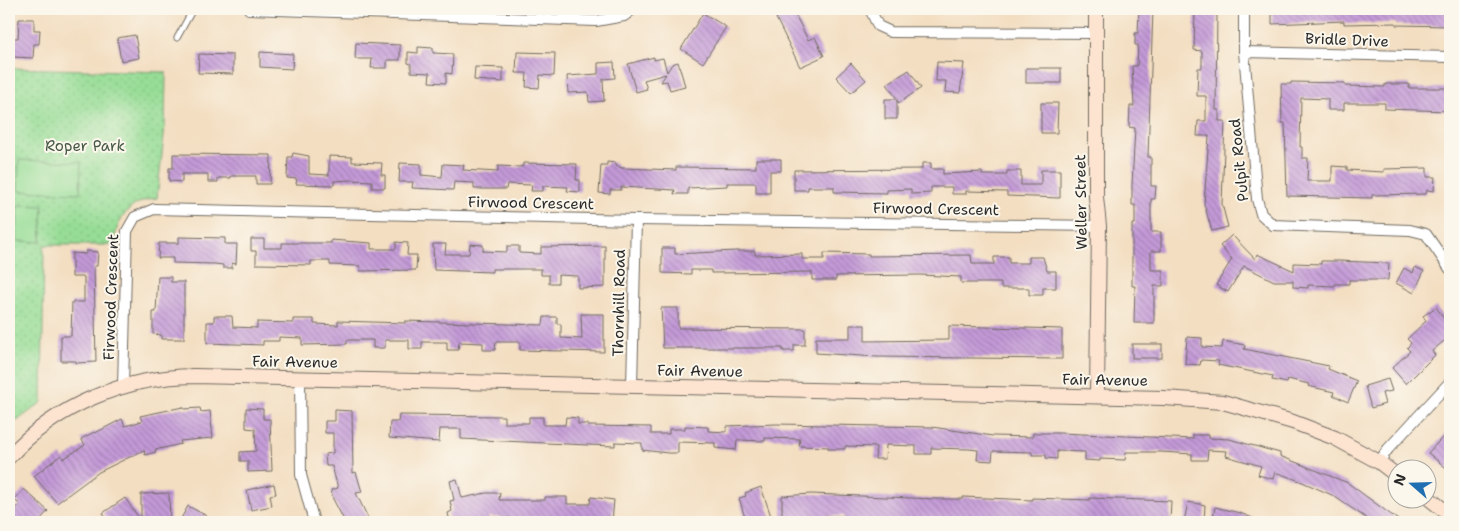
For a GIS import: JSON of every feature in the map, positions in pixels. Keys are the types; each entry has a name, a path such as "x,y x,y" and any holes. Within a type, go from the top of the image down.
{"street":[{"path":"249,9 596,21 624,16 633,9"},
{"path":"870,9 878,26 891,32 1096,33"},
{"name":"Weller Street","path":"1096,9 1096,197 1099,226 1097,395"},
{"name":"Pulpit Road","path":"1244,9 1244,52 1257,199 1261,214 1273,225 1410,230 1426,234 1450,269"},
{"name":"Bridle Drive","path":"1244,52 1450,58"},
{"name":"Firwood Crescent","path":"123,386 126,239 133,220 147,210 636,220 1099,226"},
{"name":"Thornhill Road","path":"632,386 636,220"},
{"name":"Fair Avenue","path":"9,457 23,443 86,400 123,386 179,376 1097,395 1223,402 1293,422 1335,438 1386,467"},
{"path":"300,378 301,475 314,522"},
{"path":"1379,462 1450,382"},
{"path":"1436,504 1450,515"}],"lane":[{"path":"177,38 193,9"}],"green space":[{"name":"Roper Park","path":"9,68 166,72 165,126 157,198 139,203 126,213 118,227 114,245 44,245 42,402 9,427"},
{"path":"19,160 81,162 80,193 18,191"},
{"path":"18,205 43,206 41,242 17,241"}],"building":[{"path":"1139,9 1153,9 1148,157 1151,157 1151,186 1156,186 1155,199 1151,199 1151,232 1161,232 1161,251 1151,251 1151,270 1163,270 1163,286 1154,286 1154,323 1134,323 1135,286 1132,286 1132,224 1135,224 1135,205 1132,205 1132,185 1135,128 1129,127 1130,106 1134,106 1132,66 1137,66 1138,45 1135,45 1135,33 1138,33"},
{"path":"1195,9 1217,9 1216,110 1219,110 1219,121 1225,121 1222,204 1228,227 1212,231 1204,204 1209,136 1197,136 1198,121 1206,121 1206,96 1197,96 1198,68 1202,68 1202,51 1194,50"},
{"path":"1272,9 1448,9 1448,26 1396,25 1396,23 1344,24 1344,21 1272,24"},
{"path":"793,10 808,40 815,37 824,56 800,67 776,18"},
{"path":"703,13 726,27 703,63 681,49"},
{"path":"19,19 34,19 34,30 40,30 39,44 34,44 33,58 13,57 13,38 18,38"},
{"path":"135,35 139,58 121,61 117,38"},
{"path":"356,43 400,45 400,60 387,60 387,68 371,68 372,59 355,59"},
{"path":"418,47 433,48 433,53 453,54 452,74 446,73 446,83 429,82 430,73 411,72 411,64 408,63 408,52 418,53"},
{"path":"260,52 293,54 292,69 260,67"},
{"path":"517,52 555,53 554,76 540,75 539,88 526,87 527,73 516,73"},
{"path":"199,54 233,55 233,74 198,73"},
{"path":"654,57 654,60 663,58 667,72 672,64 678,62 685,86 670,90 667,81 661,82 666,74 644,80 647,89 636,92 628,64"},
{"path":"614,62 615,78 603,79 604,101 589,102 588,92 568,93 567,76 598,74 598,63"},
{"path":"937,62 964,63 960,93 945,92 946,81 936,81"},
{"path":"851,63 866,80 851,93 836,77"},
{"path":"475,67 503,68 503,82 474,80"},
{"path":"1026,68 1061,68 1061,83 1026,83"},
{"path":"909,70 921,88 899,103 897,100 897,119 885,119 885,99 897,99 887,84"},
{"path":"1291,82 1345,83 1345,86 1385,87 1385,84 1409,84 1409,88 1450,88 1450,111 1385,109 1385,103 1344,103 1344,110 1328,110 1328,99 1301,98 1300,147 1302,147 1302,158 1308,158 1307,181 1332,181 1332,166 1347,167 1347,170 1384,172 1384,169 1427,168 1427,177 1435,177 1434,191 1427,190 1426,194 1372,195 1372,198 1287,196 1285,123 1282,123 1281,84 1291,84"},
{"path":"1041,103 1058,103 1057,133 1041,133"},
{"path":"293,153 309,156 309,174 329,175 329,156 352,157 352,162 382,163 381,175 385,175 385,188 372,188 372,181 351,180 334,181 334,185 296,184 297,179 287,178 288,157 292,157"},
{"path":"173,154 271,155 270,184 256,184 256,176 231,176 231,178 218,178 218,182 208,182 208,174 182,174 182,182 169,181 169,168 173,168"},
{"path":"756,159 781,159 781,171 770,171 770,193 756,193 756,183 727,183 727,186 688,188 688,194 674,194 675,190 621,187 621,190 610,190 610,194 599,193 601,165 607,165 607,162 616,163 616,166 622,168 676,170 676,167 756,168"},
{"path":"400,163 421,164 421,175 442,177 443,164 464,165 463,170 498,172 498,166 520,167 523,166 523,163 577,164 576,180 580,180 580,192 567,191 568,187 543,186 543,191 531,191 532,185 507,184 506,189 474,189 474,183 454,182 453,190 412,188 413,182 399,182"},
{"path":"922,163 931,163 931,169 943,169 943,174 982,172 982,175 1007,175 1007,171 1021,171 1021,185 1041,185 1041,170 1060,170 1060,198 1007,196 1007,192 966,191 966,194 952,194 952,187 931,187 931,193 911,194 911,189 887,190 887,193 834,192 834,187 808,187 808,190 794,190 794,170 922,169"},
{"path":"1232,235 1255,259 1257,254 1294,271 1294,263 1321,264 1321,261 1339,261 1389,263 1388,280 1349,280 1349,284 1335,284 1335,286 1308,285 1308,288 1293,287 1293,281 1274,281 1244,266 1228,292 1216,285 1232,259 1220,246"},
{"path":"179,237 225,238 225,244 237,244 236,264 232,263 232,268 223,268 223,265 173,263 173,258 158,258 159,243 179,243"},
{"path":"251,239 264,239 264,248 282,248 282,243 331,243 331,240 371,243 371,249 396,249 396,242 408,243 407,255 417,255 416,270 360,271 360,266 330,265 330,261 311,261 311,265 256,264 256,251 251,251"},
{"path":"433,244 446,244 445,254 469,254 470,244 483,245 483,251 507,252 507,246 519,246 519,253 541,254 541,247 605,246 605,287 578,288 578,276 558,275 558,283 549,283 549,275 541,275 541,269 492,269 492,272 434,270"},
{"path":"662,248 675,248 675,254 755,251 755,255 802,254 802,259 824,259 824,253 869,254 869,256 971,255 972,264 994,264 994,257 1009,257 1009,263 1029,263 1029,257 1043,257 1047,271 1056,271 1056,288 1043,288 1043,295 1029,295 1029,288 1001,288 1001,283 961,283 961,277 920,275 836,276 836,280 812,280 812,272 711,273 711,270 691,270 691,274 662,273"},
{"path":"86,251 98,252 97,266 94,266 96,362 76,363 76,361 61,361 61,336 71,336 72,302 84,302 84,277 72,277 72,253 86,254"},
{"path":"1415,267 1424,271 1414,293 1396,283 1404,268 1413,273"},
{"path":"158,277 171,277 171,282 184,282 184,339 161,339 161,335 153,334 153,312 156,312"},
{"path":"1436,307 1450,328 1450,336 1432,351 1435,355 1406,384 1392,368 1410,351 1407,348 1411,343 1407,339 1426,321 1423,316"},
{"path":"661,308 678,308 678,328 805,329 805,345 794,345 794,351 783,351 783,348 663,348"},
{"path":"581,314 604,314 604,352 520,350 520,342 496,342 495,350 483,350 483,343 459,342 458,350 447,350 447,342 422,342 422,349 409,349 409,340 385,340 385,348 373,348 373,340 347,340 347,344 302,345 302,338 279,337 279,341 263,341 263,345 207,343 207,322 214,322 214,316 232,316 233,327 257,328 257,322 293,323 293,319 314,319 314,324 338,325 338,321 405,323 405,321 543,325 544,317 557,317 557,324 561,324 561,338 582,339"},
{"path":"850,325 865,325 865,341 949,340 949,326 1062,329 1062,359 877,357 816,353 816,338 850,338"},
{"path":"1187,337 1202,338 1202,347 1222,348 1223,341 1245,345 1244,349 1329,366 1328,369 1357,381 1348,402 1333,395 1334,392 1308,386 1309,384 1288,379 1287,383 1272,380 1273,376 1218,365 1219,361 1201,360 1200,365 1185,364"},
{"path":"1132,344 1162,344 1162,358 1132,358"},
{"path":"1388,379 1392,391 1382,393 1385,404 1371,408 1365,386"},
{"path":"183,407 184,409 200,408 201,412 210,411 213,438 180,441 181,444 155,450 156,452 145,455 144,450 99,472 57,503 34,476 61,455 63,459 85,445 81,439 122,419 125,426 142,421 140,416"},
{"path":"246,408 263,409 263,419 270,419 272,471 248,472 248,461 240,461 240,452 256,451 255,429 246,428"},
{"path":"335,410 352,411 353,473 356,472 362,492 356,493 370,522 345,522 333,499 331,490 338,488 332,466 326,466 325,454 333,453 333,433 325,433 325,421 335,421"},
{"path":"399,415 504,416 504,423 529,423 529,417 543,417 543,425 565,425 566,417 578,418 578,424 588,424 588,426 651,427 651,434 669,434 669,429 685,429 685,426 708,427 708,431 726,432 727,426 776,424 932,427 993,436 1033,437 1033,433 1060,433 1193,439 1193,435 1209,435 1209,438 1229,439 1280,453 1280,456 1348,483 1401,522 1372,522 1332,495 1300,481 1275,472 1273,479 1258,475 1261,466 1226,456 1227,451 1208,450 1207,460 1192,460 1192,454 1126,452 1125,460 1100,459 1100,461 1085,460 1085,452 1057,451 1057,459 1046,458 1046,455 1032,455 1032,452 993,451 992,461 977,460 978,450 931,448 931,454 916,454 916,446 886,445 885,459 875,459 876,447 845,446 845,449 828,449 829,447 799,446 800,439 765,438 765,441 737,440 736,450 715,448 715,443 678,442 678,453 668,453 642,450 642,443 615,442 615,446 461,439 461,429 440,429 439,442 389,438 390,422 398,422"},
{"path":"1450,429 1450,471 1428,453"},
{"path":"457,479 462,498 486,493 500,493 499,500 545,500 545,497 567,497 567,504 590,504 591,497 614,500 612,522 524,517 524,522 510,522 510,518 489,517 489,522 450,522 448,513 452,511 450,501 454,500 450,481"},
{"path":"274,484 276,494 270,495 272,506 251,510 247,490"},
{"path":"761,487 773,522 760,522 758,518 746,521 739,498 746,496 745,493"},
{"path":"24,489 48,511 38,522 9,522 9,517 20,504 14,500"},
{"path":"169,493 170,522 109,522 103,513 125,498 141,521 141,494"},
{"path":"811,494 936,499 963,499 963,497 1090,500 1090,498 1171,501 1170,522 883,522 857,520 857,522 844,522 844,516 824,516 824,522 782,522 782,496"},
{"path":"1188,502 1205,505 1204,522 1184,522"},
{"path":"188,506 207,516 203,522 179,522"},
{"path":"1215,507 1240,513 1263,522 1212,522"}]}
